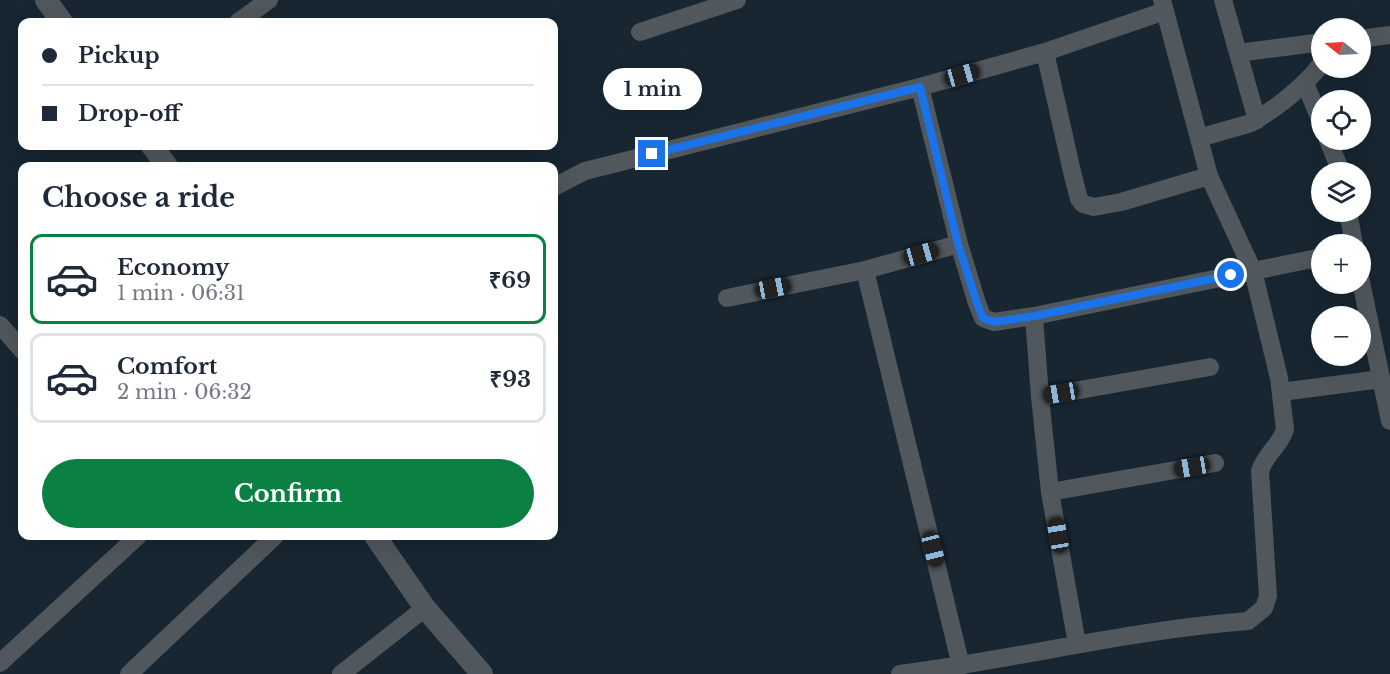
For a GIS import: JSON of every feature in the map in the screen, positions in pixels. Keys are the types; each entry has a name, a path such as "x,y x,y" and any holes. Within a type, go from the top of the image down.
{"street":[{"path":"46,0 59,18"},
{"path":"244,18 270,0"},
{"path":"640,32 737,0"},
{"path":"1223,0 1257,120"},
{"path":"558,185 585,171 920,87 1045,52 1163,6 1209,176 1253,271 1281,392 1285,429 1283,438 1264,459 1260,471 1268,596 1264,608 1248,621 1077,644 961,666 900,674"},
{"path":"1371,37 1390,34"},
{"path":"1238,52 1311,43"},
{"path":"1045,52 1073,176 1079,200 1083,204 1094,207 1121,202 1209,176"},
{"path":"1199,138 1257,120 1281,104 1311,76"},
{"path":"1305,83 1311,97"},
{"path":"920,87 958,244 983,318 994,322 1034,316 1311,259"},
{"path":"728,298 866,270 958,244"},
{"path":"866,270 961,666"},
{"path":"1364,294 1390,421"},
{"path":"1034,316 1050,492 1077,644"},
{"path":"0,325 18,345"},
{"path":"1040,397 1210,367"},
{"path":"1281,392 1381,379"},
{"path":"1050,492 1215,463"},
{"path":"0,663 134,540"},
{"path":"129,674 271,540"},
{"path":"378,540 425,608 482,674"},
{"path":"341,674 425,608"}],"route":[{"path":"652,154 920,87 958,244 983,318 994,322 1034,316 1231,275"}]}
